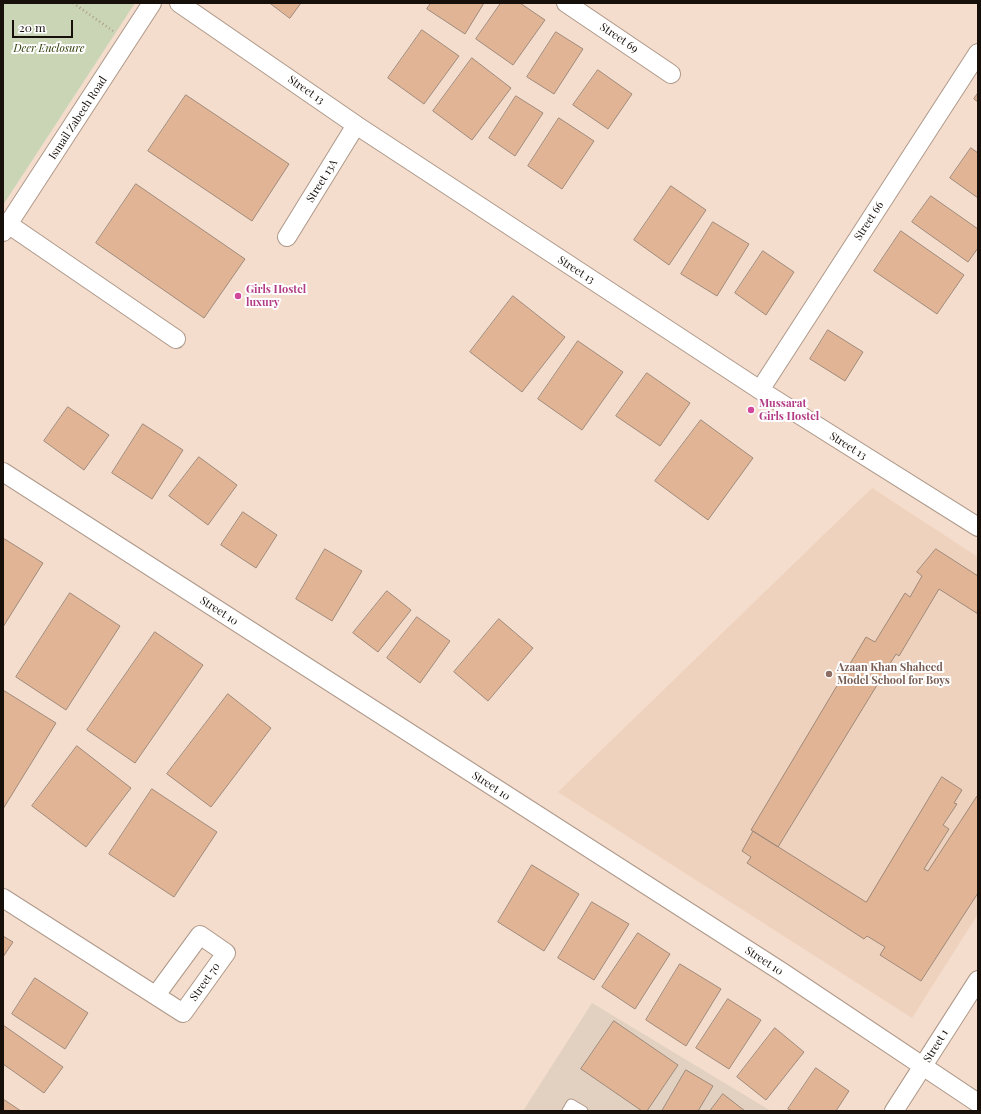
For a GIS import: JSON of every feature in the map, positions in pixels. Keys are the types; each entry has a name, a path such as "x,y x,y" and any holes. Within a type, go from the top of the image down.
{"street":[{"name":"Ismail Zabeeh Road","path":"5,228 128,42 152,3"},
{"name":"Street 13","path":"179,3 356,125 760,390 978,527"},
{"name":"Street 69","path":"566,3 671,74"},
{"name":"Street 66","path":"760,390 978,52"},
{"name":"Street 13A","path":"287,236 356,125"},
{"path":"5,228 176,339"},
{"name":"Street 10","path":"3,472 782,972 978,1103"},
{"path":"3,898 156,996"},
{"name":"Street 1","path":"894,1111 978,980"}],"lane":[{"path":"567,1111 571,1104 583,1111"}],"path":[{"path":"73,3 128,42"}],"shaded area":[{"name":"Azaan Khan Shaheed Model School for Boys","path":"872,488 978,557 978,914 912,1018 558,792"},
{"path":"592,1003 771,1111 523,1111"}],"green space":[{"name":"Deer Enclosure","path":"3,3 135,3 3,205"}],"building":[{"path":"270,3 301,3 290,18"},
{"path":"431,3 484,3 465,34 427,9"},
{"path":"501,3 520,3 545,20 513,65 476,39"},
{"path":"422,30 459,56 424,104 388,78"},
{"path":"556,32 583,49 554,94 527,77"},
{"path":"472,58 511,88 472,140 433,111"},
{"path":"598,70 632,94 608,129 573,105"},
{"path":"978,93 978,102 974,99"},
{"path":"186,95 289,164 252,221 148,151"},
{"path":"516,96 543,113 515,156 489,138"},
{"path":"559,118 594,141 562,189 528,166"},
{"path":"971,148 978,153 978,198 950,178"},
{"path":"136,184 245,259 204,318 96,243"},
{"path":"671,186 706,210 669,265 634,240"},
{"path":"931,196 978,229 978,248 968,262 912,222"},
{"path":"713,222 749,244 717,296 681,274"},
{"path":"901,231 964,275 937,314 874,271"},
{"path":"763,251 794,272 766,315 735,293"},
{"path":"513,296 565,337 522,392 470,352"},
{"path":"828,330 863,352 845,381 810,359"},
{"path":"578,341 623,372 582,430 538,399"},
{"path":"647,373 690,403 660,446 616,416"},
{"path":"68,407 109,435 84,470 44,441"},
{"path":"701,420 753,458 708,520 655,481"},
{"path":"143,424 183,450 152,499 112,473"},
{"path":"199,457 237,485 208,525 169,496"},
{"path":"243,512 277,535 256,568 221,545"},
{"path":"3,538 43,563 3,627"},
{"path":"325,549 362,571 332,621 296,599"},
{"name":"Azaan Khan Shaheed Model School for Boys","path":"936,549 978,576 978,614 939,589 899,656 896,654 778,847 751,830 866,637 875,642 905,593 910,597 922,576 917,572"},
{"path":"387,591 411,610 378,652 353,633"},
{"path":"70,593 120,626 66,710 16,677"},
{"path":"417,617 450,641 420,683 387,658"},
{"path":"499,619 533,648 488,701 454,672"},
{"path":"155,632 203,665 135,763 87,730"},
{"path":"3,690 56,723 3,809"},
{"path":"228,694 271,728 211,807 167,774"},
{"path":"77,746 131,788 86,847 32,806"},
{"path":"942,777 962,790 954,803 957,804 943,825 949,829 924,869 928,871 977,796 978,893 921,981 880,955 885,947 867,936 864,939 747,863 751,857 742,851 753,831 866,902"},
{"path":"152,789 217,832 174,897 109,854"},
{"path":"532,865 579,894 544,951 498,922"},
{"path":"592,902 629,924 594,980 558,958"},
{"path":"638,933 670,954 635,1009 602,987"},
{"path":"3,936 13,942 3,957"},
{"path":"680,964 721,989 686,1046 646,1020"},
{"path":"35,978 88,1013 65,1049 12,1014"},
{"path":"728,999 761,1020 729,1069 696,1048"},
{"path":"614,1021 678,1065 647,1111 642,1111 581,1069"},
{"path":"3,1025 63,1067 44,1093 3,1064"},
{"path":"775,1028 804,1052 766,1100 737,1077"},
{"path":"816,1068 849,1091 836,1111 792,1111 788,1109"},
{"path":"686,1070 713,1086 698,1111 662,1111"},
{"path":"723,1094 745,1111 710,1111"},
{"path":"3,1099 21,1111 3,1111"}],"place":[{"name":"Girls Hostel luxury","path":"238,296"},
{"name":"Mussarat Girls Hostel","path":"751,410"},
{"name":"Azaan Khan Shaheed Model School for Boys","path":"829,674"}]}
